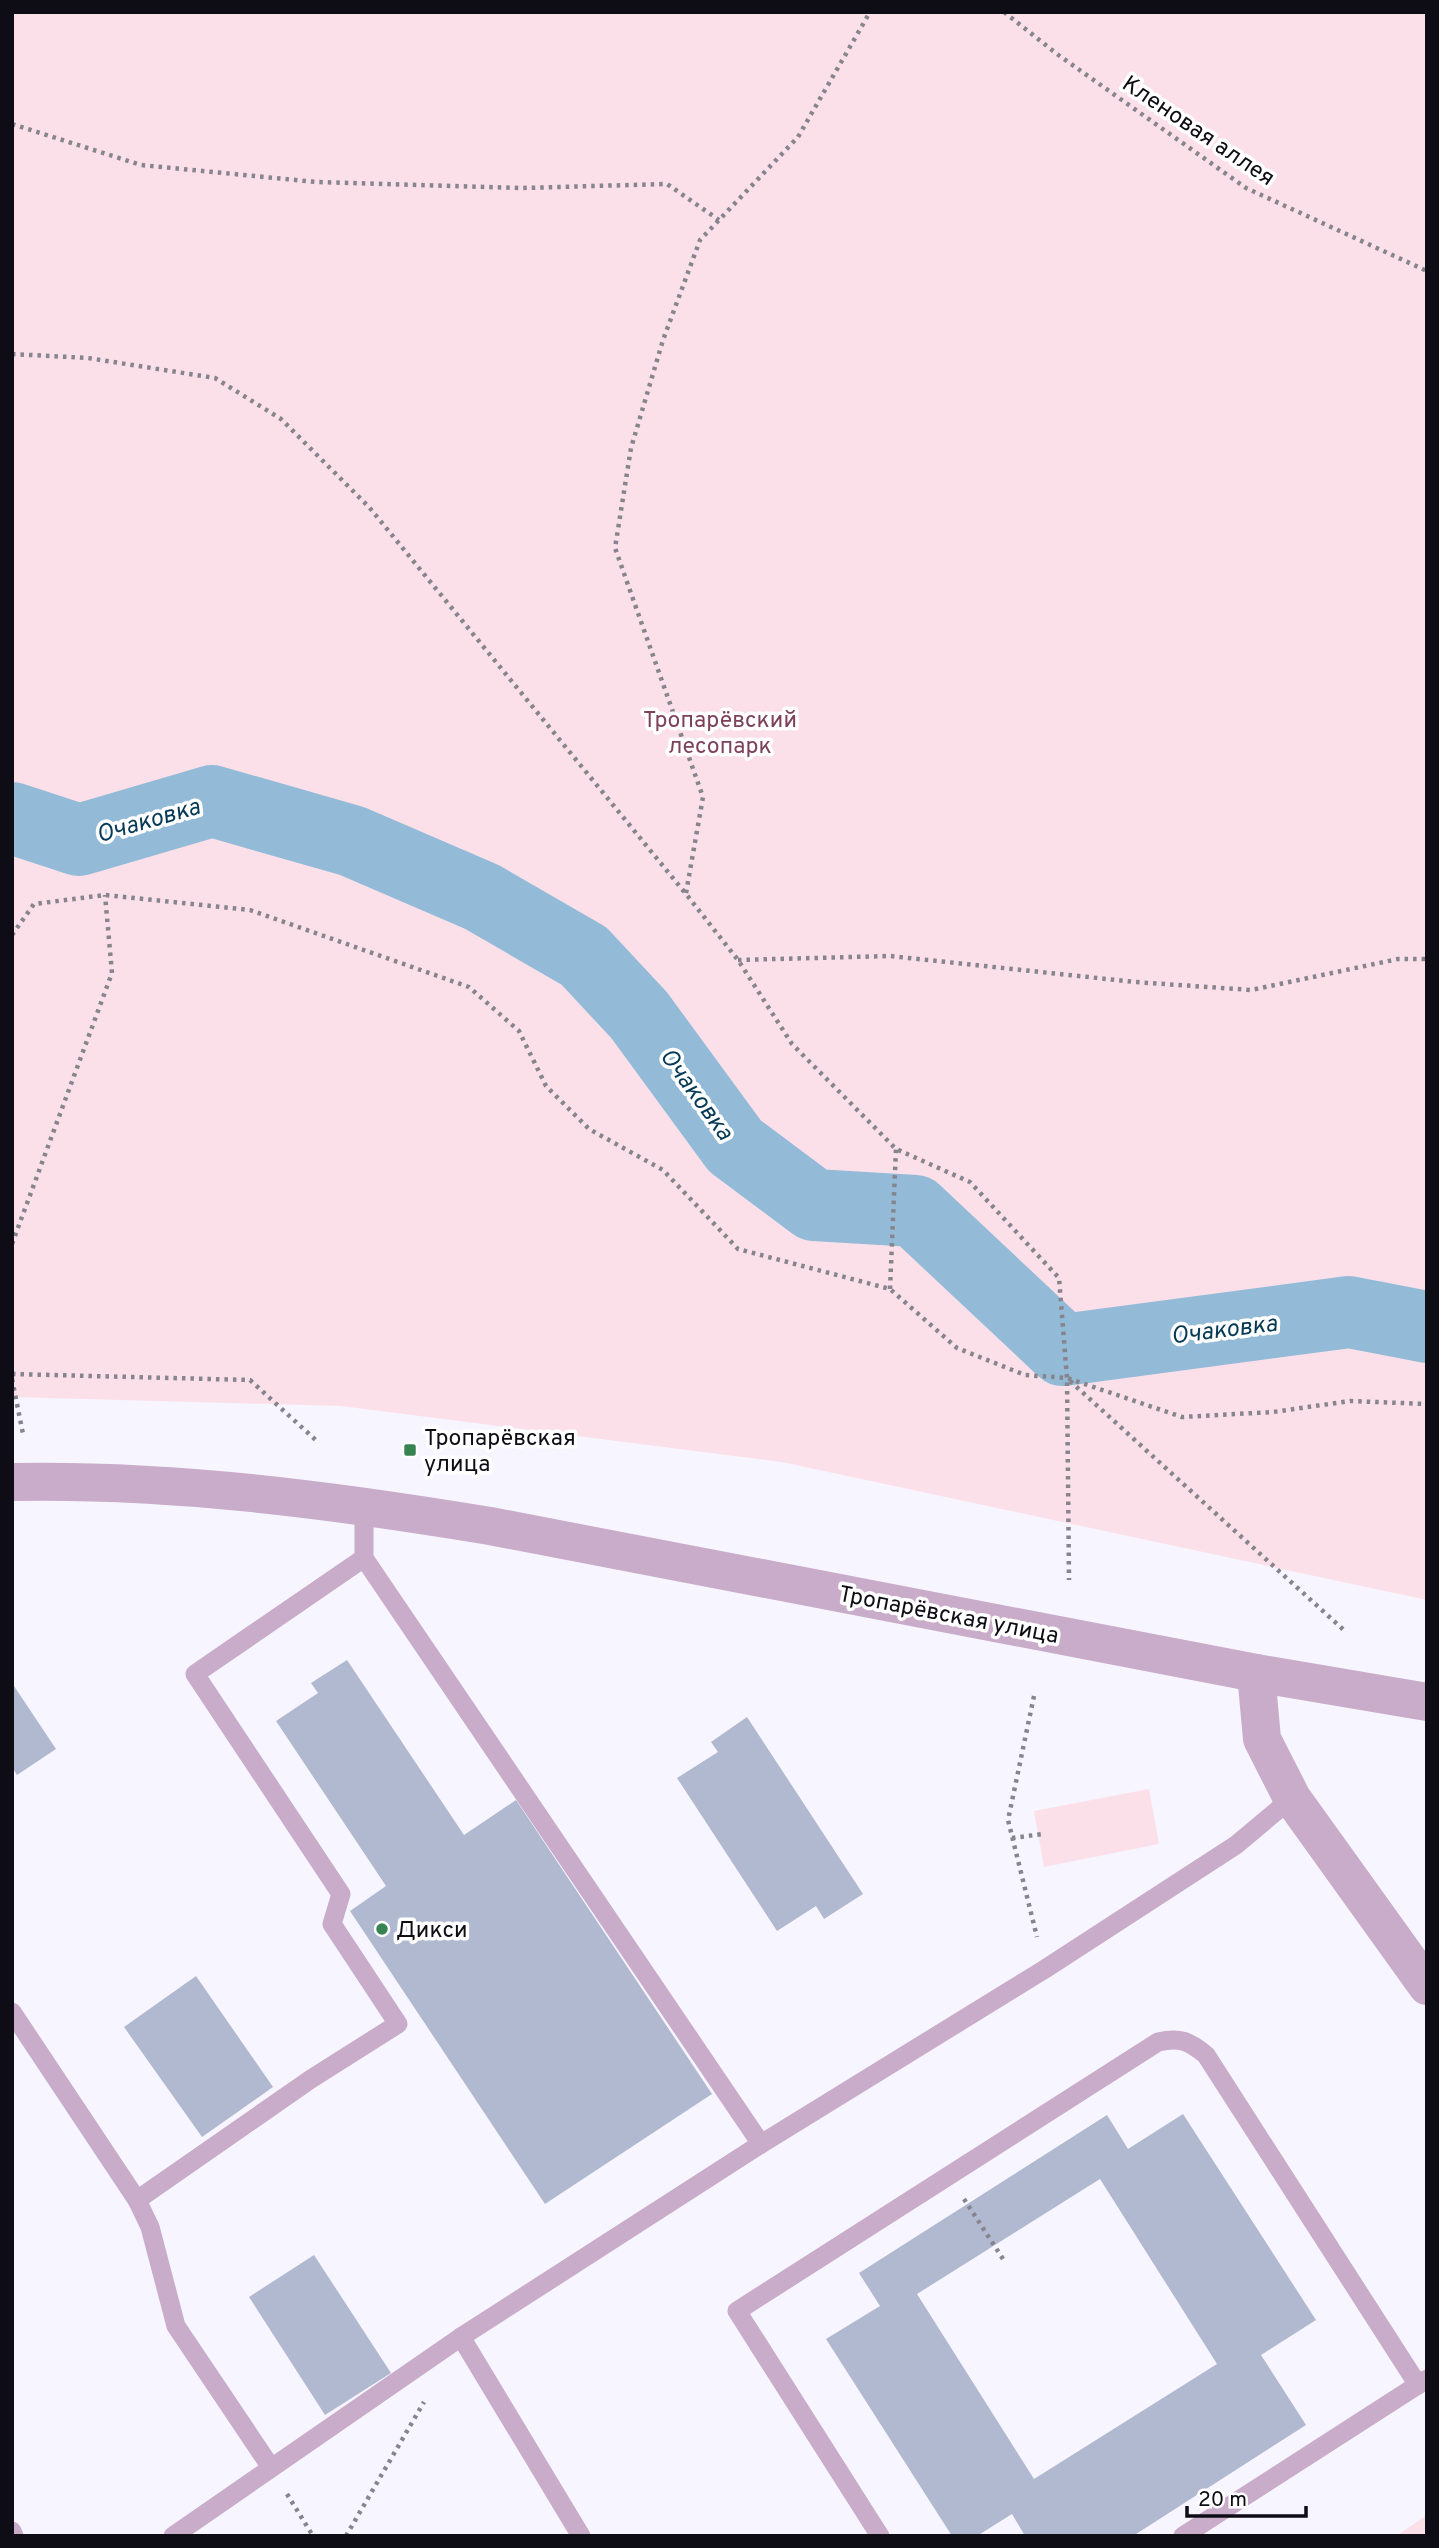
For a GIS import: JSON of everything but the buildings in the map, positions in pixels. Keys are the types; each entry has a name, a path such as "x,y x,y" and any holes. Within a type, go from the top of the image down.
{"street":[{"name":"Тропарёвская улица","path":"12,1482 90,1481 363,1505 490,1526 1256,1673 1427,1702"},
{"path":"1256,1673 1262,1739 1292,1798 1416,1956 1427,1986"}],"lane":[{"path":"363,1505 364,1558 761,2144"},
{"path":"137,2200 311,2079 398,2024 332,1924 341,1894 195,1674 364,1558"},
{"path":"173,2536 270,2466 461,2337 761,2144 1045,1969 1236,1845 1292,1798"},
{"path":"12,2012 137,2200 150,2228 176,2326 270,2466"},
{"path":"880,2536 737,2311 1158,2042 1175,2038 1189,2041 1206,2055 1422,2382 1183,2536"},
{"path":"461,2337 581,2536"}],"path":[{"path":"686,894 702,797 615,548 631,448 663,340 700,240 798,137 870,12"},
{"name":"Кленовая аллея","path":"1004,12 1057,54 1246,188 1427,271"},
{"path":"12,124 141,164 316,182 522,188 667,184 719,220"},
{"path":"12,354 88,358 215,378 281,419 369,507 686,894 738,960 792,1044 896,1149 970,1182 1059,1278 1067,1378 1069,1580"},
{"path":"12,1244 112,973 105,895"},
{"path":"12,935 34,904 105,895 250,910 469,987 519,1031 546,1086 589,1129 663,1170 738,1249 890,1289 957,1348 1025,1375 1067,1378 1182,1417 1273,1412 1350,1401 1427,1404"},
{"path":"738,960 890,956 1135,982 1251,990 1398,959 1427,959"},
{"path":"890,1289 896,1149"},
{"path":"12,1374 250,1380 319,1443"},
{"path":"1067,1378 1346,1632"},
{"path":"12,1380 23,1434"},
{"path":"1034,1696 1008,1821 1045,1969"},
{"path":"1012,1838 1043,1834"},
{"path":"949,2175 1003,2259"},
{"path":"346,2536 427,2396"},
{"path":"270,2466 313,2536"}],"green space":[{"name":"Тропарёвский лесопарк","path":"12,12 1427,12 1427,1600 782,1462 341,1406 12,1397"},
{"path":"1149,1789 1159,1844 1044,1867 1034,1811"},
{"path":"1427,2515 1427,2536 1396,2536"}],"waterway":[{"name":"Очаковка","path":"12,818 79,840 212,801 352,841 482,897 584,956 639,1015 735,1146 814,1205 915,1211 1063,1350 1349,1312 1427,1327"}],"place":[{"name":"Тропарёвская улица","path":"410,1450"},
{"name":"Дикси","path":"382,1929"}]}
